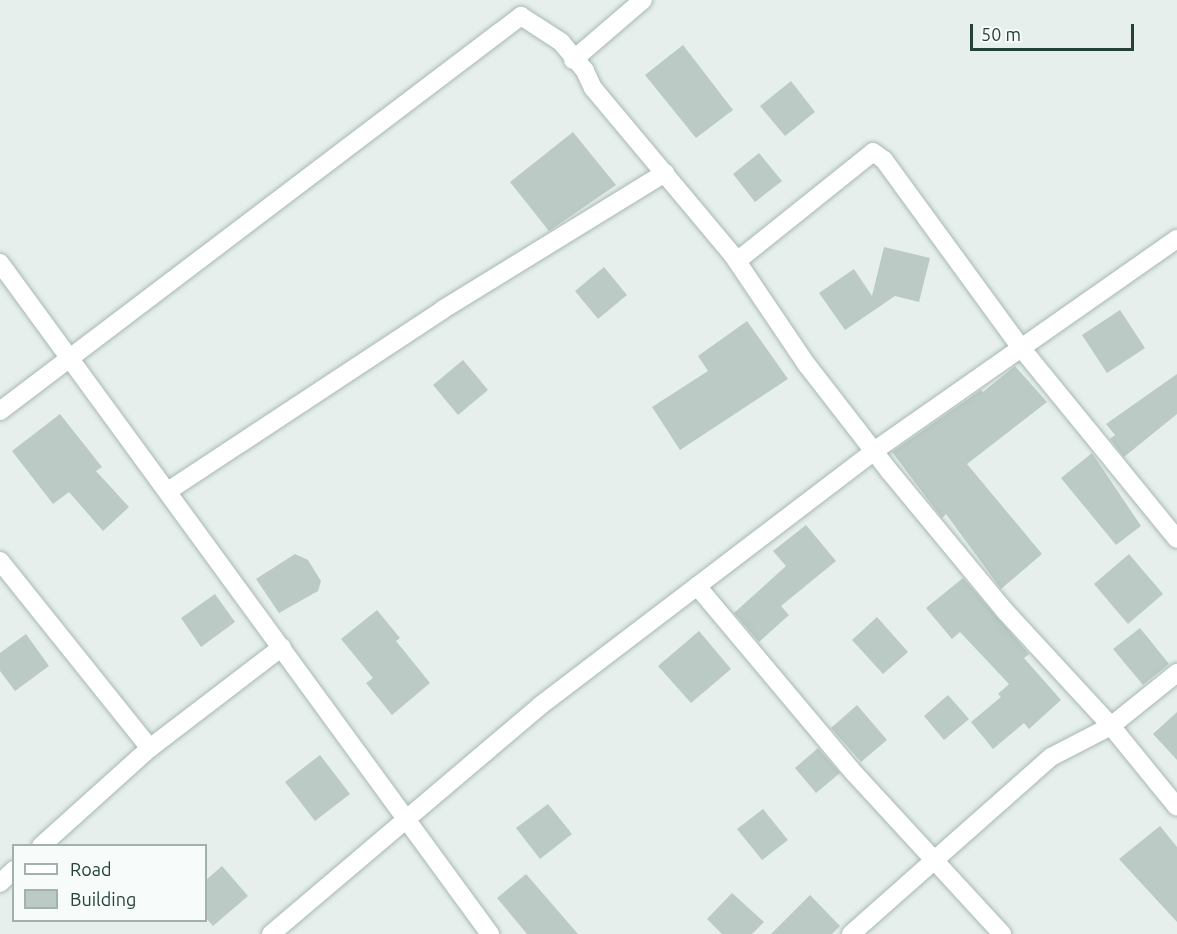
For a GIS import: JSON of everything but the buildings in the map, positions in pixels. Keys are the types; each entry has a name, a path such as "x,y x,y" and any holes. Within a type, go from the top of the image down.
{"street":[{"path":"573,60 643,0"},
{"path":"0,411 521,16 561,42 573,60 737,261 807,364 874,451 1005,610 1112,726 1177,807"},
{"path":"737,261 873,152 884,160 1022,349 1177,539"},
{"path":"168,491 442,310 665,173"},
{"path":"271,934 541,705 874,451 1177,239"},
{"path":"0,263 408,818 489,934"},
{"path":"0,561 150,747"},
{"path":"697,586 854,773 1002,934"},
{"path":"43,844 150,747 282,647"},
{"path":"851,934 1051,757 1112,726 1177,673"},
{"path":"0,883 12,872"}]}
